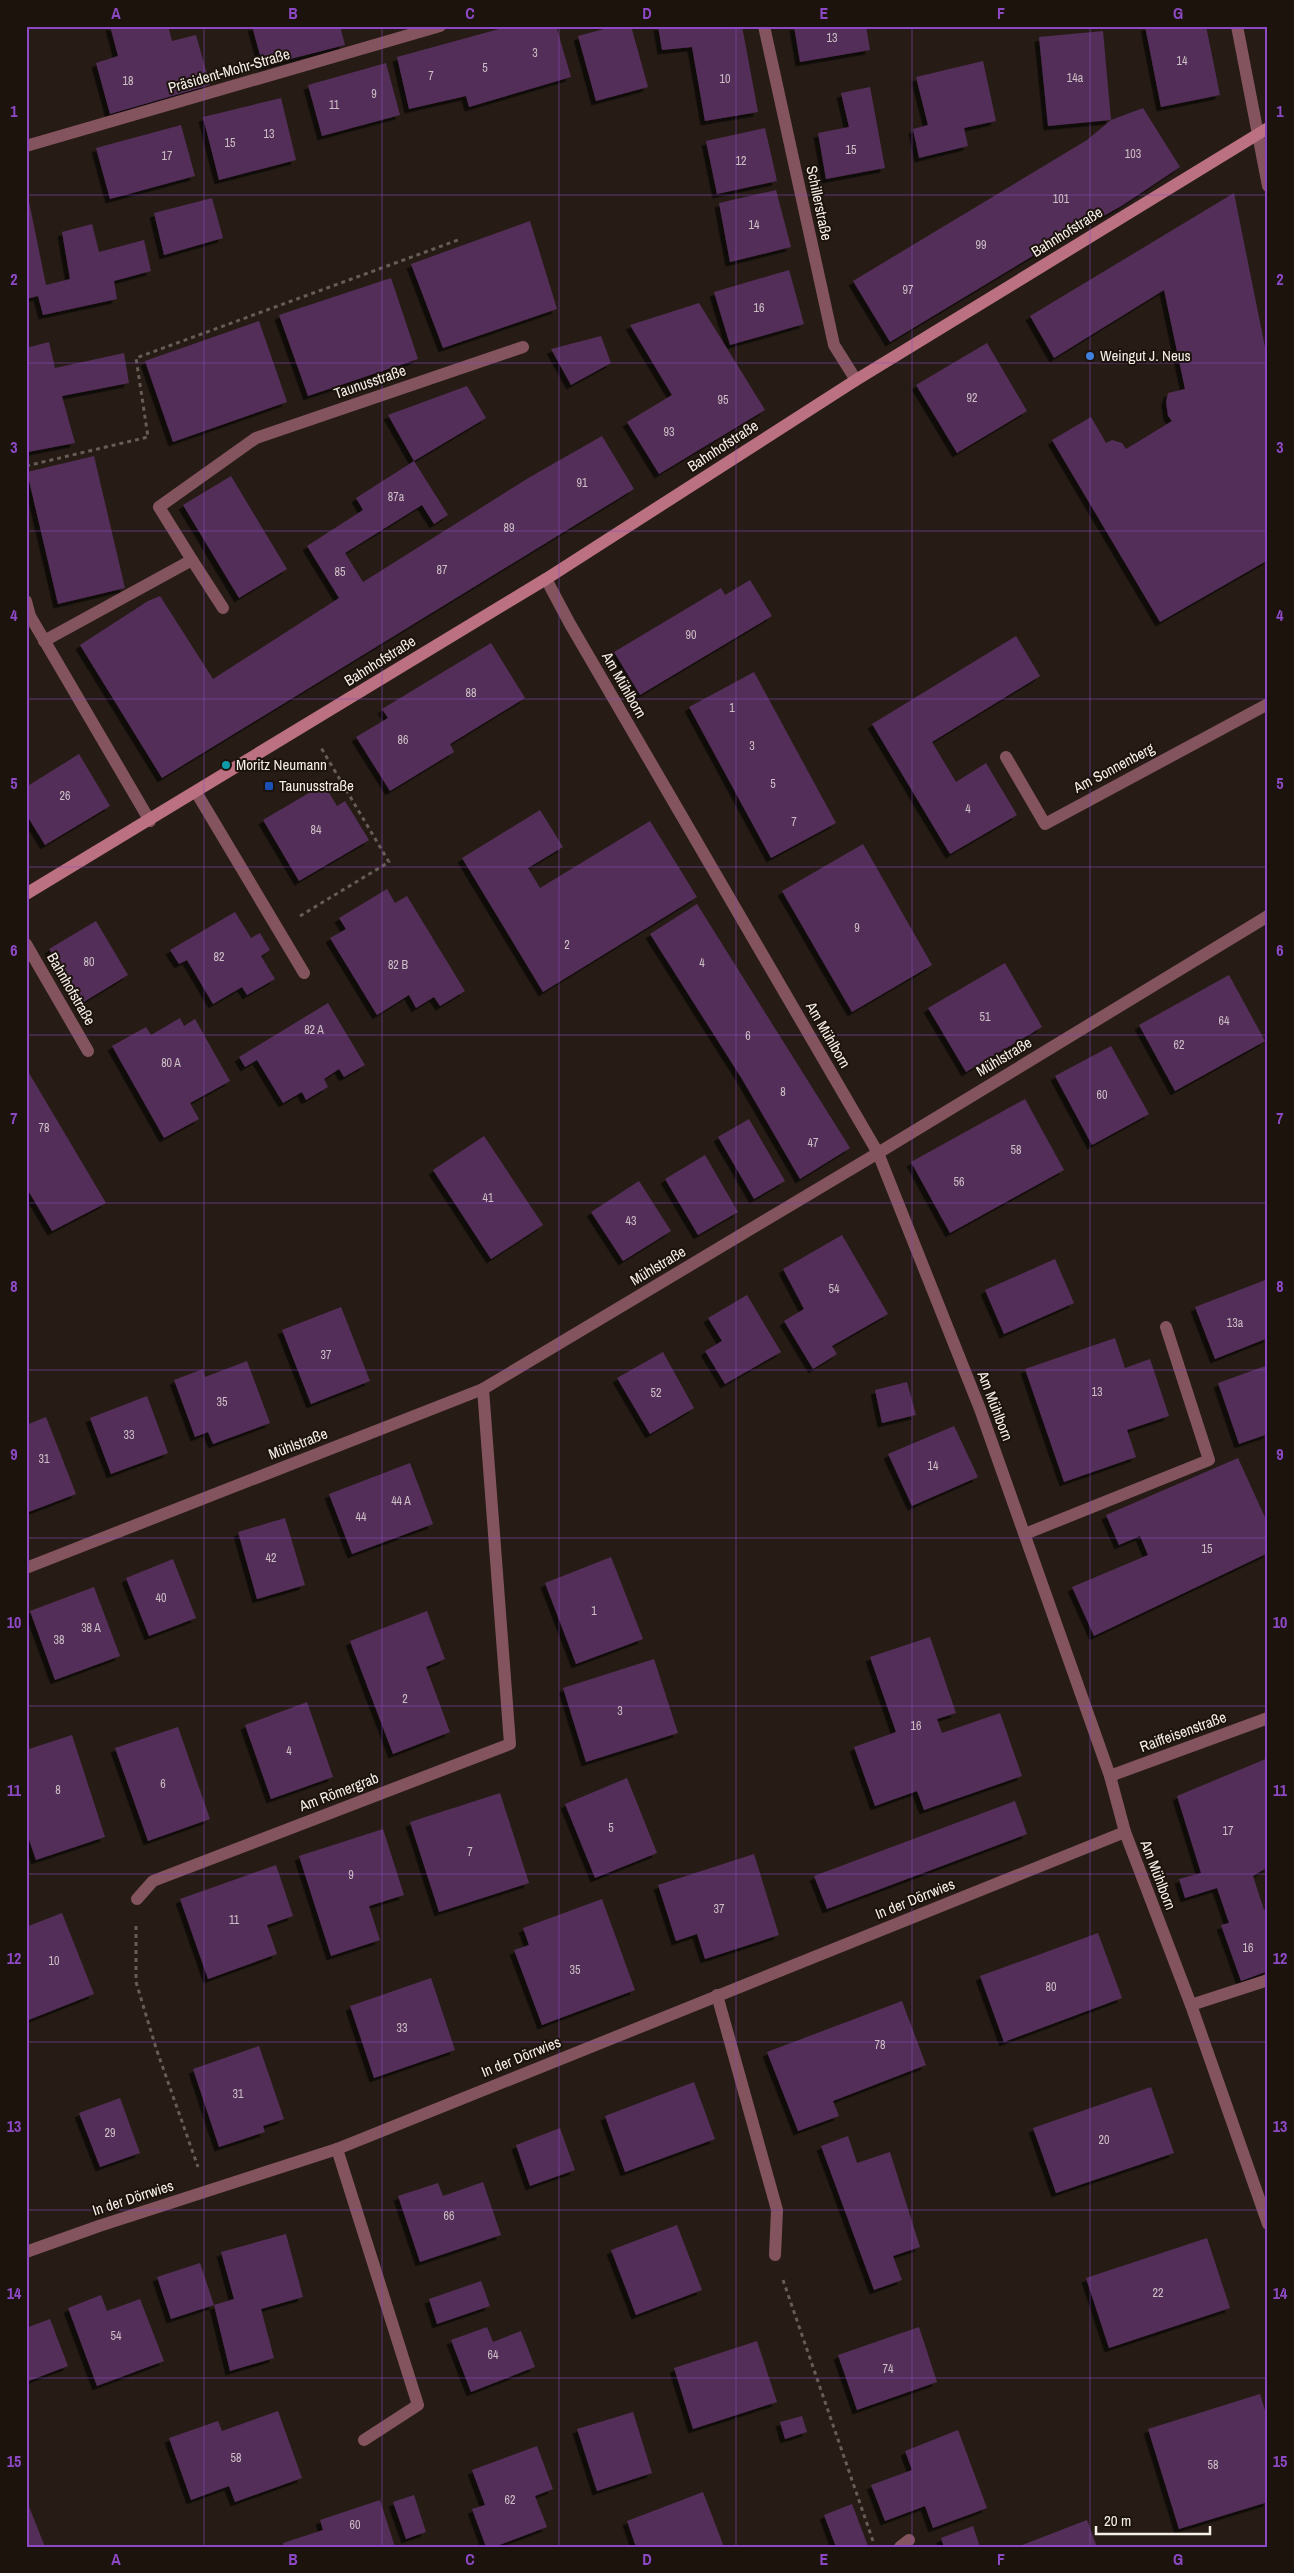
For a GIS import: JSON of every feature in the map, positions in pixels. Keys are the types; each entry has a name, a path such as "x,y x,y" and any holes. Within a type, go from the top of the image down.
{"street":[{"name":"Präsident-Mohr-Straße","path":"26,146 440,26"},
{"name":"Schillerstraße","path":"764,26 834,345 856,380"},
{"path":"1237,26 1263,130 1268,186"},
{"name":"Bahnhofstraße","path":"26,894 150,821 546,579 856,380 1263,130"},
{"name":"Taunusstraße","path":"223,608 160,507 256,438 523,347"},
{"path":"44,641 192,560"},
{"name":"Am Mühlborn","path":"546,579 570,624 878,1153 980,1409 1026,1534 1110,1776 1125,1832 1191,2005 1268,2224"},
{"path":"26,601 30,616 44,641 150,821"},
{"name":"Am Sonnenberg","path":"1006,757 1045,824 1268,704"},
{"path":"196,792 304,973"},
{"name":"Mühlstraße","path":"26,1568 483,1389 878,1153 1268,916"},
{"name":"Bahnhofstraße","path":"26,944 88,1051"},
{"path":"1026,1534 1209,1460 1166,1327"},
{"name":"Am Römergrab","path":"136,1899 153,1881 510,1744 483,1389"},
{"name":"Raiffeisenstraße","path":"1110,1776 1268,1718"},
{"name":"In der Dörrwies","path":"26,2252 99,2226 336,2150 1125,1832"},
{"path":"1191,2005 1268,1980"},
{"path":"718,1995 777,2210 775,2255"},
{"path":"336,2150 418,2405 364,2440"}],"path":[{"path":"26,466 148,437 136,358 458,240"},
{"path":"278,929 389,862 307,725"},
{"path":"136,1899 136,1982 156,2048 206,2191"},
{"path":"775,2255 875,2547"}],"building":[{"path":"110,26 168,26 172,41 196,35 210,85 110,114 96,63 118,56"},
{"path":"252,26 340,26 345,45 263,66"},
{"path":"510,26 556,26 571,77 469,107 466,96 409,109 397,57"},
{"path":"615,26 631,26 648,87 596,101 578,36"},
{"path":"658,26 742,26 758,112 705,121 692,47 662,50"},
{"path":"794,26 866,26 870,50 800,62"},
{"path":"1145,26 1206,26 1220,95 1161,107"},
{"path":"1103,31 1111,120 1048,126 1039,37"},
{"path":"983,61 996,121 964,128 968,146 919,158 913,129 928,125 916,77"},
{"path":"386,63 400,115 322,136 308,85"},
{"path":"870,87 885,168 826,179 818,133 849,127 841,93"},
{"path":"281,98 296,160 219,180 203,117"},
{"path":"1143,108 1180,167 1123,205 1036,254 890,342 853,281 1087,140 1111,120"},
{"path":"181,125 195,176 110,199 96,148"},
{"path":"765,128 777,181 717,194 706,141"},
{"path":"26,187 46,285 70,279 62,232 92,224 99,252 144,240 151,271 114,281 117,299 43,315 38,296 26,299"},
{"path":"776,190 791,247 730,262 719,203"},
{"path":"1234,193 1268,362 1268,560 1160,622 1052,440 1091,417 1106,443 1112,440 1122,443 1126,449 1172,421 1168,416 1166,402 1168,393 1185,389 1164,290 1054,358 1030,316"},
{"path":"212,198 223,238 164,255 154,213"},
{"path":"530,221 557,309 443,348 411,264"},
{"path":"789,270 804,324 730,345 714,292"},
{"path":"391,278 418,359 308,396 279,315"},
{"path":"699,303 765,410 659,474 627,422 672,395 630,325"},
{"path":"259,321 287,402 173,442 145,361"},
{"path":"601,336 611,363 571,385 551,349"},
{"path":"49,342 55,368 124,353 129,383 62,396 75,443 28,452 26,443 26,348"},
{"path":"987,343 1027,411 957,453 916,385"},
{"path":"467,386 486,418 414,461 388,415"},
{"path":"602,436 634,489 162,778 80,645 148,601 160,596 213,679 339,598 307,546 363,510 356,498 414,461 448,515 434,524 422,505 345,553 363,582 530,477"},
{"path":"94,456 125,588 58,604 27,472"},
{"path":"231,476 287,569 239,598 183,505"},
{"path":"750,580 772,616 640,695 614,652 721,588 725,595"},
{"path":"1016,636 1040,676 932,742 956,782 986,763 1017,815 950,854 872,724"},
{"path":"491,643 525,698 450,744 454,752 390,791 356,737 388,718 382,709"},
{"path":"754,672 836,823 771,858 689,707"},
{"path":"79,754 110,806 45,845 26,814 26,787"},
{"path":"324,784 337,806 345,801 369,840 299,881 263,820"},
{"path":"540,810 563,847 528,868 540,888 650,821 697,897 543,992 462,858"},
{"path":"863,844 932,965 852,1012 782,891"},
{"path":"387,889 395,903 407,896 465,991 440,1006 434,997 416,1008 409,995 377,1015 330,938 346,929 339,918"},
{"path":"697,904 850,1148 800,1179 742,1079 650,934"},
{"path":"235,912 251,938 260,933 270,950 261,956 275,979 247,995 242,987 213,1004 187,960 179,964 170,950"},
{"path":"96,921 128,975 82,1003 49,949"},
{"path":"1005,963 1042,1027 966,1072 928,1008"},
{"path":"1229,975 1265,1041 1175,1091 1139,1025"},
{"path":"328,1003 365,1065 344,1077 339,1069 324,1079 328,1087 306,1100 302,1092 283,1103 257,1060 245,1067 239,1057"},
{"path":"180,1018 184,1026 195,1019 230,1081 190,1103 199,1119 164,1138 112,1046 146,1027 151,1035"},
{"path":"1111,1046 1149,1114 1092,1145 1055,1076"},
{"path":"26,1068 106,1203 52,1231 26,1187"},
{"path":"1025,1099 1064,1170 950,1233 911,1162"},
{"path":"749,1119 785,1181 754,1199 718,1137"},
{"path":"484,1136 543,1225 491,1259 433,1170"},
{"path":"705,1155 738,1212 698,1235 665,1179"},
{"path":"639,1181 671,1231 623,1261 591,1212"},
{"path":"842,1235 888,1314 832,1346 837,1354 813,1369 784,1321 804,1309 783,1269"},
{"path":"1055,1259 1074,1303 1004,1334 985,1290"},
{"path":"1268,1279 1268,1338 1215,1359 1195,1307"},
{"path":"747,1295 781,1352 725,1384 705,1351 722,1341 708,1318"},
{"path":"341,1307 370,1381 311,1404 282,1330"},
{"path":"1115,1338 1125,1368 1150,1359 1169,1416 1127,1430 1136,1457 1064,1482 1025,1369"},
{"path":"663,1352 694,1408 650,1434 617,1378"},
{"path":"247,1361 270,1423 213,1444 208,1432 195,1437 174,1380 203,1369 205,1377"},
{"path":"1268,1365 1268,1434 1239,1444 1218,1383"},
{"path":"907,1382 916,1415 882,1423 875,1390"},
{"path":"147,1396 168,1453 111,1474 90,1418"},
{"path":"46,1417 76,1494 26,1513 26,1425"},
{"path":"954,1426 978,1477 912,1506 888,1454"},
{"path":"1238,1458 1268,1524 1268,1553 1094,1636 1072,1587 1148,1555 1140,1536 1119,1545 1106,1515"},
{"path":"410,1463 433,1524 352,1554 329,1494"},
{"path":"285,1518 305,1585 257,1599 238,1532"},
{"path":"611,1557 643,1639 576,1664 545,1583"},
{"path":"173,1559 196,1618 149,1636 126,1578"},
{"path":"94,1587 120,1656 55,1680 30,1611"},
{"path":"427,1611 445,1659 426,1667 450,1732 393,1754 350,1641"},
{"path":"930,1637 956,1713 937,1719 942,1733 1000,1713 1022,1776 924,1810 917,1791 875,1806 854,1747 896,1732 870,1657"},
{"path":"654,1659 678,1733 586,1762 563,1688"},
{"path":"307,1702 333,1777 271,1799 245,1725"},
{"path":"178,1727 210,1819 148,1841 115,1748"},
{"path":"72,1735 105,1837 36,1860 26,1831 26,1750"},
{"path":"1268,1758 1268,1867 1253,1876 1264,1910 1268,1909 1268,1971 1241,1981 1221,1925 1229,1923 1217,1888 1185,1898 1179,1879 1201,1873 1177,1796"},
{"path":"627,1778 657,1853 595,1878 565,1804"},
{"path":"500,1793 529,1883 439,1912 410,1822"},
{"path":"1015,1801 1027,1834 827,1909 814,1876"},
{"path":"383,1829 404,1895 369,1906 380,1940 331,1956 299,1856"},
{"path":"754,1854 779,1935 705,1959 697,1934 676,1941 658,1885"},
{"path":"276,1865 293,1916 267,1925 277,1954 208,1979 180,1899"},
{"path":"602,1899 635,1990 542,2025 514,1950 529,1945 523,1928"},
{"path":"62,1913 94,1994 26,2021 26,1927"},
{"path":"1098,1933 1122,1998 1004,2042 980,1976"},
{"path":"431,1978 455,2050 374,2078 350,2006"},
{"path":"902,2001 926,2065 833,2101 839,2116 798,2131 767,2052"},
{"path":"259,2046 284,2119 263,2126 265,2132 219,2147 193,2069"},
{"path":"694,2082 715,2139 625,2172 605,2116"},
{"path":"1151,2087 1174,2153 1056,2193 1033,2128"},
{"path":"120,2098 140,2153 100,2167 79,2113"},
{"path":"560,2128 575,2170 530,2186 516,2145"},
{"path":"848,2136 857,2163 890,2152 920,2247 893,2256 902,2280 874,2290 821,2146"},
{"path":"483,2182 501,2235 420,2262 398,2196 438,2183 443,2196"},
{"path":"677,2225 702,2290 636,2315 611,2250"},
{"path":"286,2234 303,2297 261,2309 274,2358 230,2371 214,2305 234,2299 221,2252"},
{"path":"1207,2238 1230,2308 1109,2348 1086,2278"},
{"path":"200,2263 214,2305 171,2319 157,2277"},
{"path":"481,2281 490,2306 437,2324 429,2299"},
{"path":"101,2295 107,2311 140,2299 164,2361 97,2386 68,2308"},
{"path":"50,2319 68,2366 26,2382 26,2328"},
{"path":"487,2327 493,2342 521,2331 535,2367 471,2392 451,2340"},
{"path":"919,2327 937,2382 857,2410 838,2355"},
{"path":"757,2341 777,2402 693,2429 674,2368"},
{"path":"1260,2394 1268,2420 1268,2502 1179,2529 1148,2429"},
{"path":"278,2411 302,2478 235,2502 229,2486 191,2500 169,2438 218,2421 222,2431"},
{"path":"633,2412 652,2473 597,2491 577,2429"},
{"path":"802,2416 807,2432 785,2439 780,2422"},
{"path":"958,2430 987,2508 933,2528 925,2506 885,2521 871,2485 912,2470 905,2451"},
{"path":"537,2446 553,2489 535,2496 547,2527 494,2547 486,2547 472,2509 485,2505 472,2470"},
{"path":"703,2492 724,2547 636,2547 627,2521"},
{"path":"414,2495 426,2532 406,2539 393,2502"},
{"path":"26,2499 45,2547 26,2547"},
{"path":"380,2500 395,2547 284,2547 283,2543 323,2530 320,2520"},
{"path":"852,2504 868,2546 836,2547 824,2515"},
{"path":"1087,2520 1097,2547 1017,2547"},
{"path":"973,2526 980,2547 944,2547 941,2538"}],"place":[{"name":"Weingut J. Neus","path":"1090,356"},
{"name":"Moritz Neumann","path":"226,765"},
{"name":"Taunusstraße","path":"269,786"}]}
